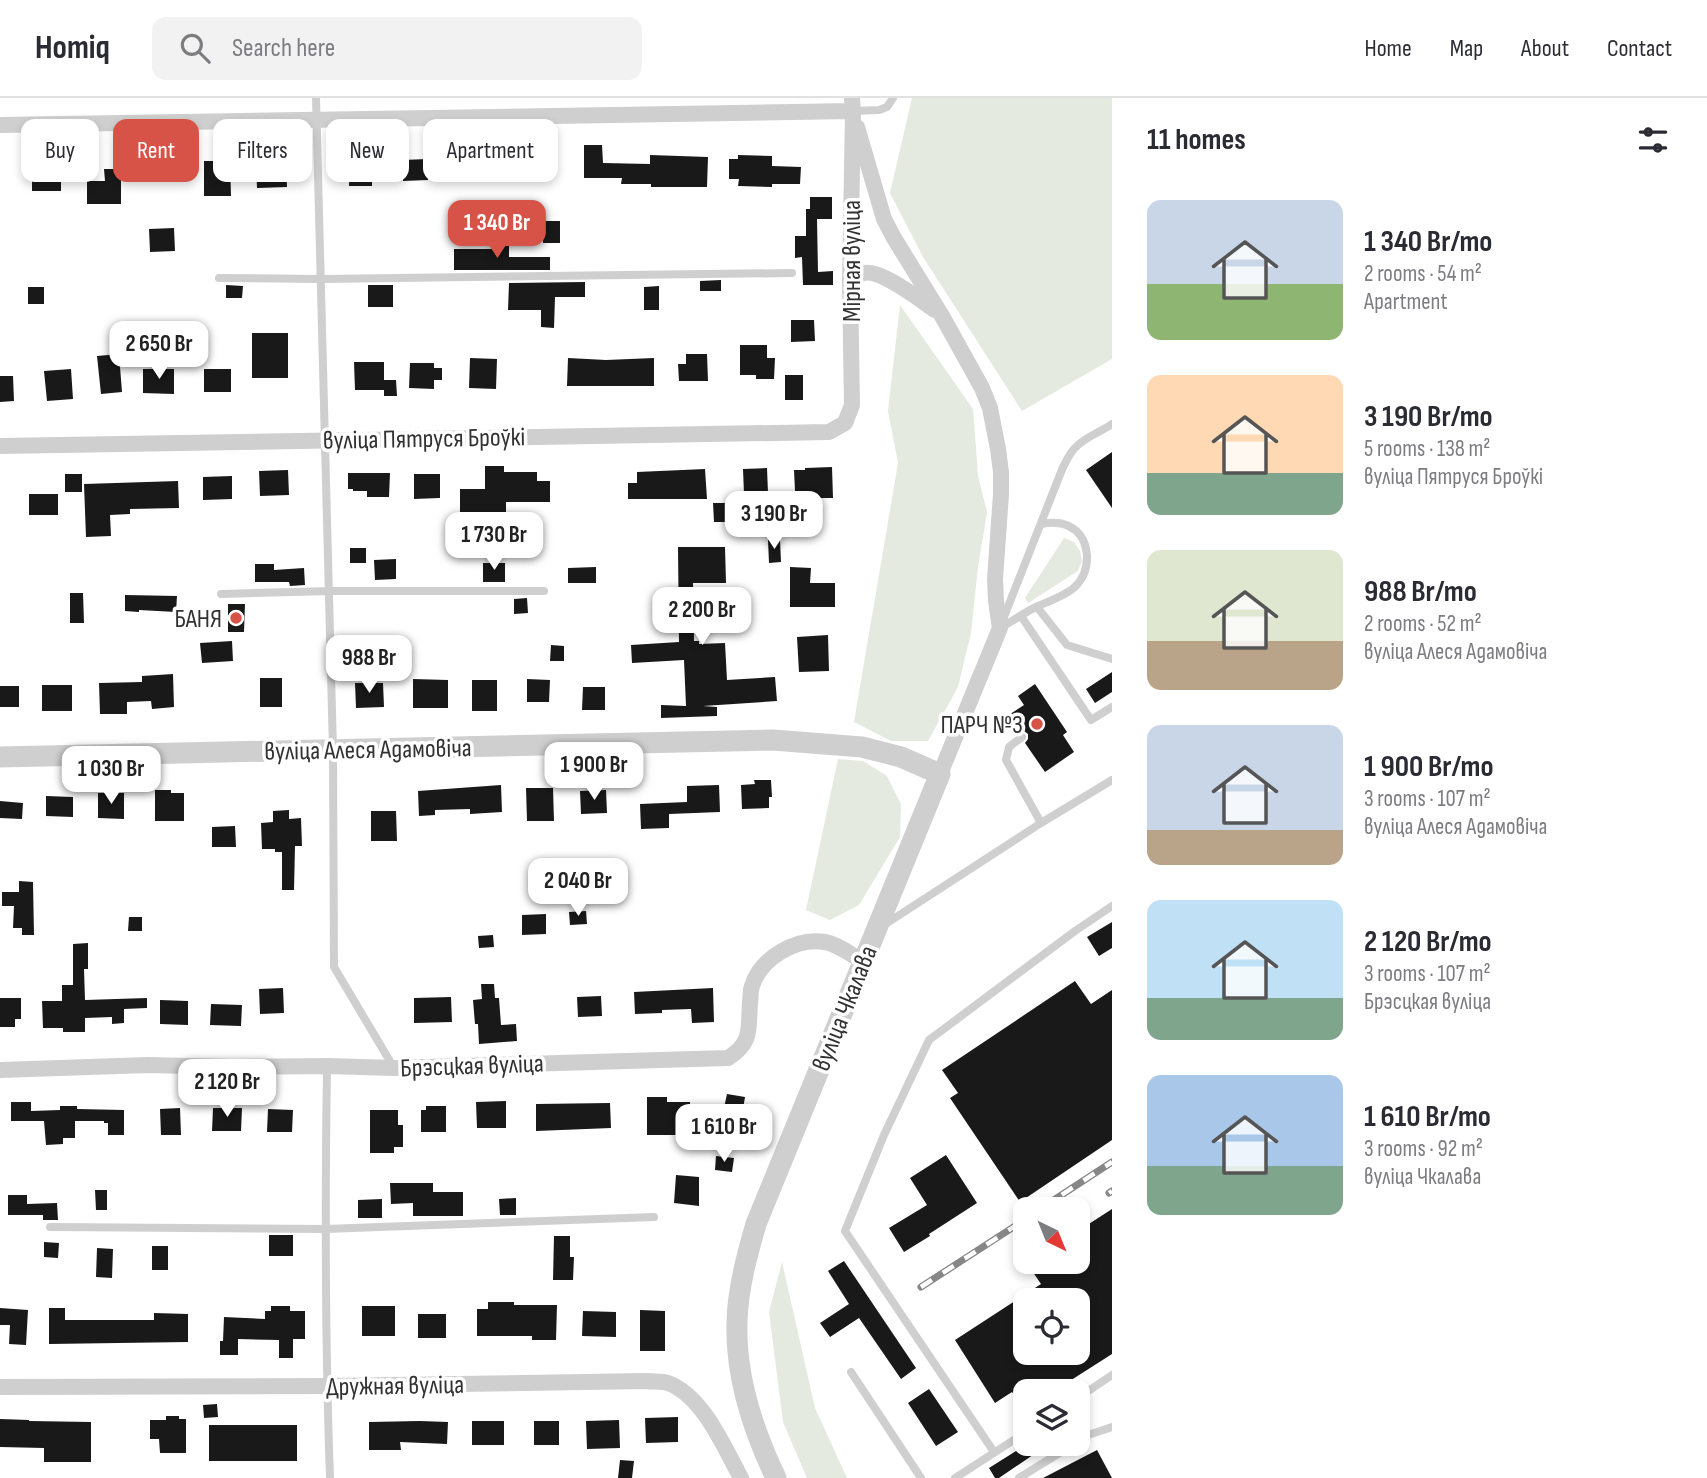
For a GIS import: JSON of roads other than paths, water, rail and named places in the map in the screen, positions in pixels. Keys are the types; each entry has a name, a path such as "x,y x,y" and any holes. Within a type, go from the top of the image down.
{"street":[{"path":"0,125 317,121 852,104 884,219 943,316 990,408 1001,472 996,579 1000,628"},
{"name":"Мірная вуліца","path":"845,424 852,405 852,104"},
{"path":"850,283 861,274 877,274 943,316"},
{"name":"вуліца Пятруся Броўкі","path":"0,446 829,432 845,424"},
{"name":"вуліца Чкалава","path":"776,1478 761,1443 744,1384 737,1347 741,1288 756,1224 1000,628"},
{"name":"вуліца Алеся Адамовіча","path":"0,757 773,740 862,747 901,757 940,774"},
{"name":"Брэсцкая вуліца","path":"0,1070 125,1065 394,1068 728,1058 740,1050 748,1036 752,987 761,969 775,955 812,941 828,942 863,961"},
{"name":"Дружная вуліца","path":"0,1387 646,1381 667,1383 687,1394 706,1415 741,1478"}],"lane":[{"path":"316,98 330,591 334,967 394,1068"},
{"path":"852,104 878,110 887,107 893,98"},
{"path":"219,278 792,273"},
{"path":"1000,628 1063,467 1078,444 1112,424"},
{"path":"1000,628 1037,607 1064,596 1078,584 1084,574 1087,550 1083,538 1065,523 1041,524"},
{"path":"221,594 544,591"},
{"path":"1037,607 1068,645 1112,659"},
{"path":"1021,616 1091,720 1112,707"},
{"path":"1022,737 1009,747 1006,760 1041,823"},
{"path":"876,930 1112,780"},
{"path":"994,1452 845,1231 884,1135 929,1040 1112,906"},
{"path":"327,1066 325,1229 330,1478"},
{"path":"50,1227 325,1229 654,1217"},
{"path":"851,1372 921,1478"},
{"path":"1090,1390 1112,1375"},
{"path":"1090,1434 1112,1427"},
{"path":"955,1478 1013,1440"},
{"path":"1019,1478 1055,1456"}],"railway":[{"path":"1058,1197 1112,1162"},
{"path":"921,1287 1013,1227"}],"place":[{"name":"БАНЯ","path":"236,618"},
{"name":"ПАРЧ №3","path":"1037,724"}]}
